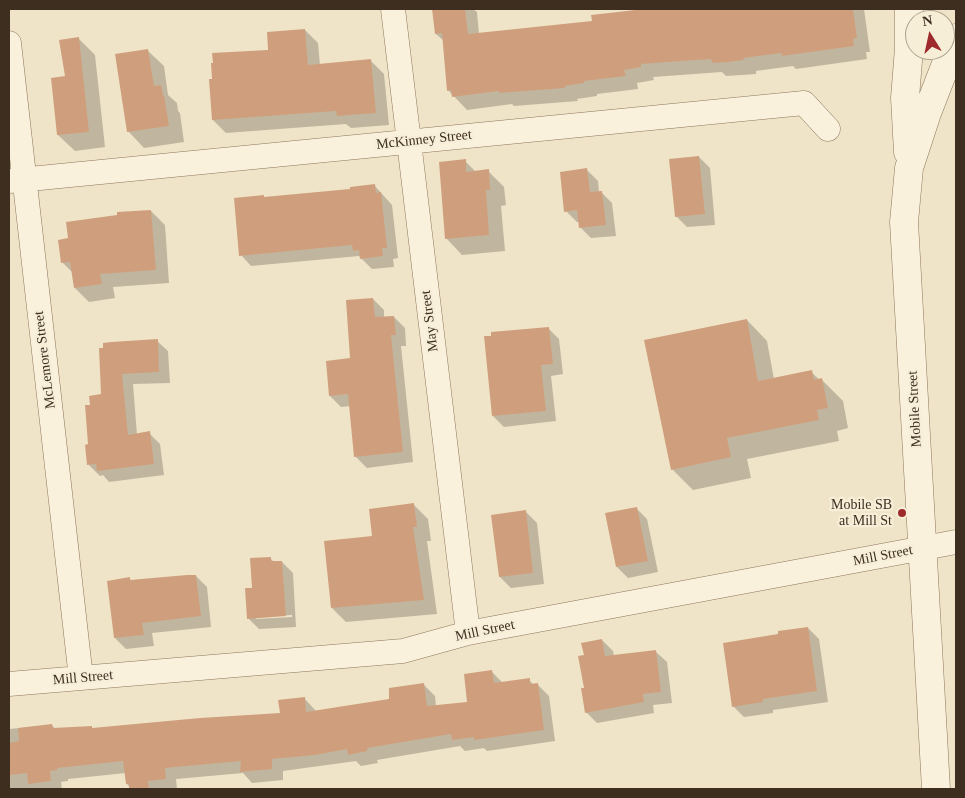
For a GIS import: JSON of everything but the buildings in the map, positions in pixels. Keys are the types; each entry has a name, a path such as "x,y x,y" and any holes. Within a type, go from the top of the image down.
{"street":[{"name":"May Street","path":"393,9 468,633"},
{"path":"909,9 906,98 909,168"},
{"name":"Mobile Street","path":"936,789 904,222 909,168 927,113 956,38"},
{"name":"McLemore Street","path":"9,43 16,180 81,678"},
{"name":"McKinney Street","path":"16,180 804,103 828,129"},
{"name":"Mill Street","path":"9,684 403,651 468,633 956,542"}],"place":[{"name":"Mobile SB at Mill St","path":"902,513"}]}
